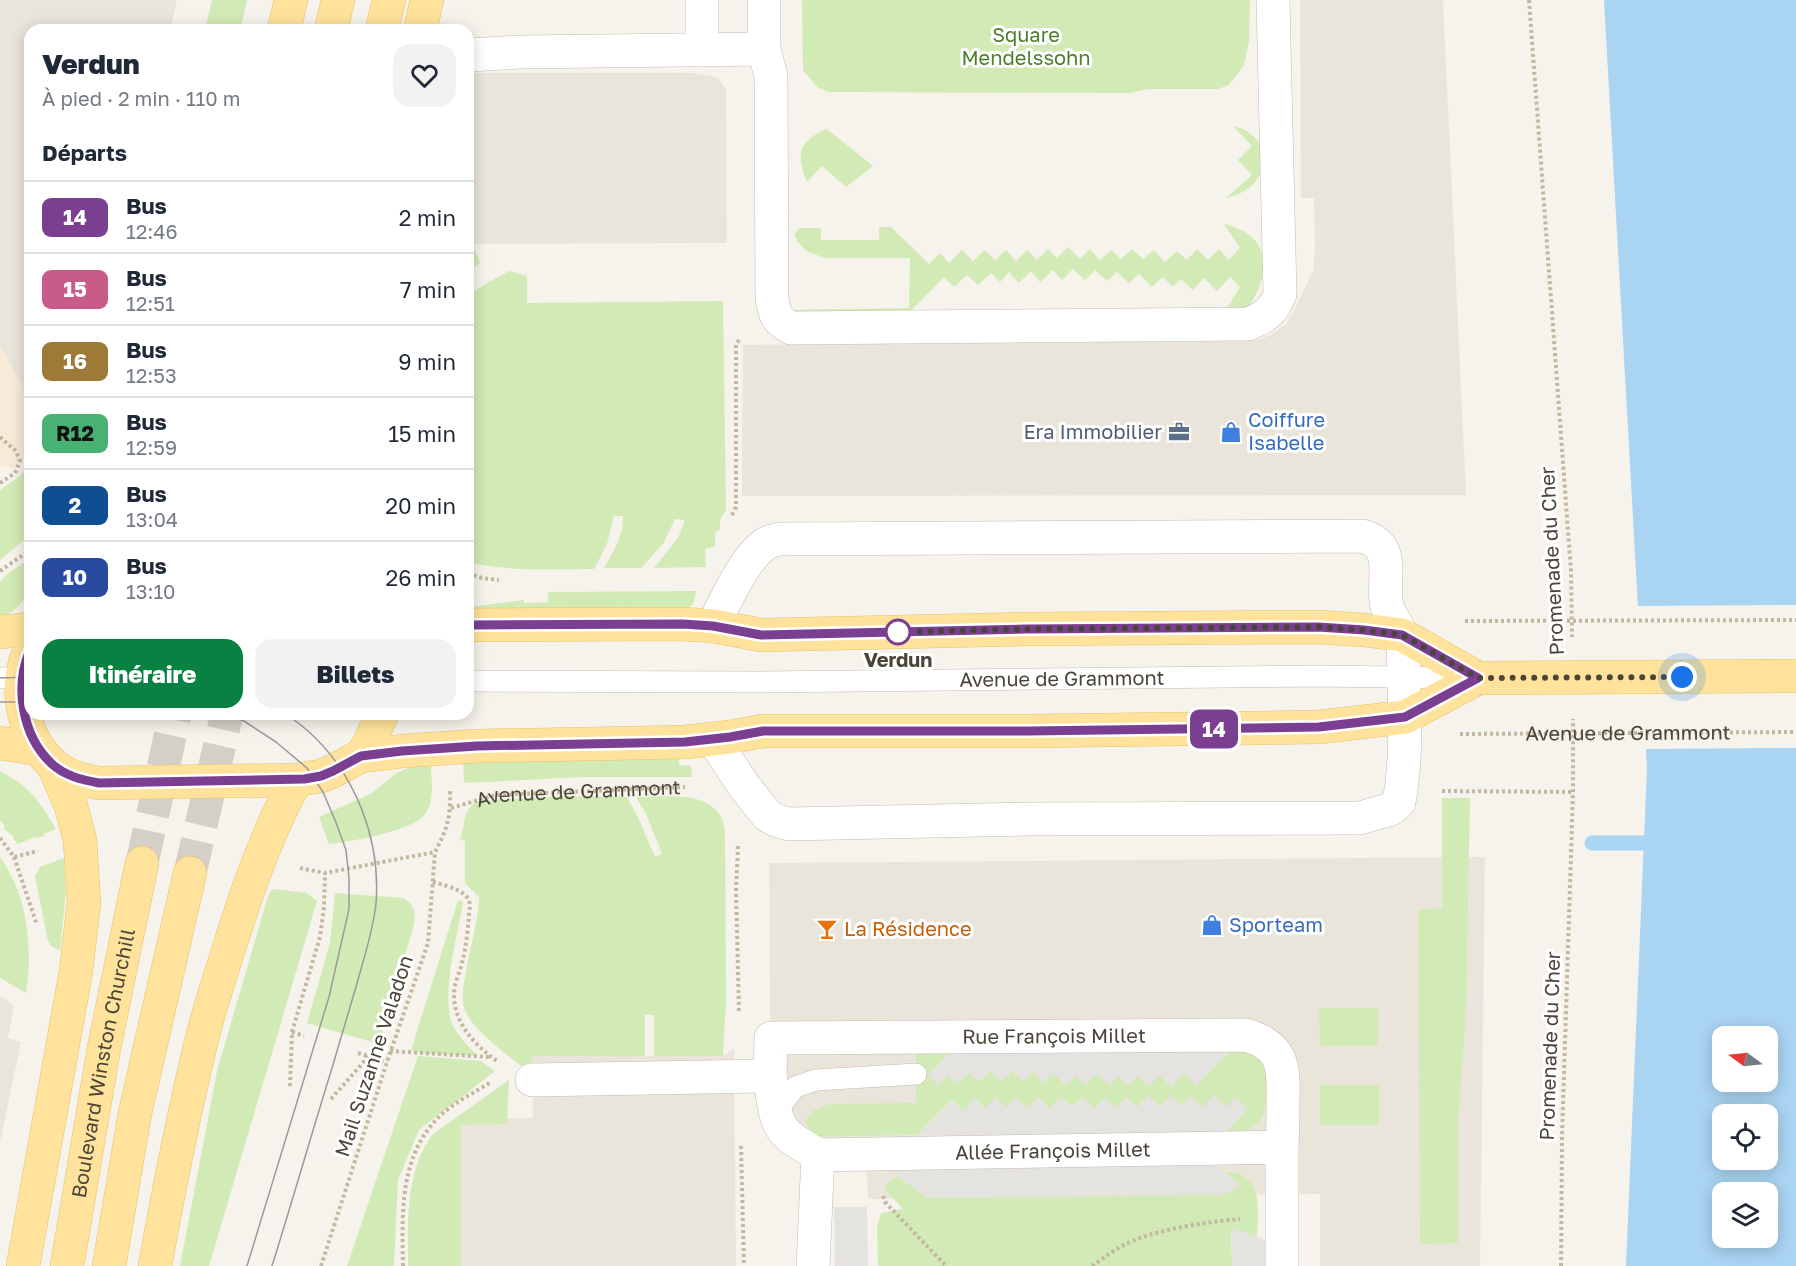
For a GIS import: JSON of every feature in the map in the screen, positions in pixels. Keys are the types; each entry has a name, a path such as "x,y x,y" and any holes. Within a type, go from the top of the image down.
{"main road":[{"path":"285,24 291,0"},
{"path":"332,24 338,0"},
{"path":"383,24 389,0"},
{"path":"421,24 427,0"},
{"name":"Avenue de Grammont","path":"474,624 683,624 713,626 761,635 1027,629 1318,627 1402,635 1478,678"},
{"path":"0,632 24,630"},
{"name":"Avenue de Grammont","path":"361,756 477,746 685,742 763,731 1029,731 1319,727 1405,717 1478,678 1796,676"},
{"path":"19,684 24,707"},
{"path":"23,1266 76,971 84,902 80,841 71,806 27,720"},
{"path":"0,743 46,757 79,779 99,783 296,780 321,776 361,756 379,720"},
{"path":"155,1266 199,1049 222,969 259,856 296,780"},
{"name":"Boulevard Winston Churchill","path":"67,1266 104,1048 142,863"},
{"name":"Boulevard Winston Churchill","path":"109,1266 135,1113 190,873"}],"street":[{"path":"702,0 702,50"},
{"path":"764,0 764,49 771,76 772,299 776,315 782,323 791,328 1248,324 1260,320 1270,313 1280,294 1273,0"},
{"path":"474,55 764,49"},
{"path":"712,739 767,815 789,824 1043,819 1360,818 1391,809 1399,802 1404,778 1405,717 1402,635 1386,602 1385,556 1382,547 1374,539 1362,536 780,539 767,543 755,554 738,577 713,626"},
{"name":"Rue François Millet","path":"818,1155 790,1137 782,1129 776,1112 755,1077 771,1038 1246,1035 1262,1040 1279,1059 1284,1073 1282,1147"},
{"path":"522,1074 755,1077"},
{"path":"1282,1147 1282,1266"},
{"name":"Allée François Millet","path":"818,1155 1282,1147"},
{"path":"813,1266 818,1155"}],"lane":[{"name":"Avenue de Grammont","path":"474,681 762,682 1318,676 1478,678"},
{"path":"776,1112 795,1087 816,1080 916,1074"}],"path":[{"name":"Promenade du Cher","path":"1529,0 1571,571 1572,641"},
{"path":"731,518 736,507 736,344 772,299"},
{"path":"0,437 16,452 20,461 15,473 0,483"},
{"path":"0,571 24,554"},
{"path":"1465,621 1796,620"},
{"name":"Promenade du Cher","path":"1561,1266 1573,711"},
{"name":"Avenue de Grammont","path":"1460,734 1796,732"},
{"name":"Avenue de Grammont","path":"435,852 447,829 451,808 496,795 744,786"},
{"path":"1437,791 1573,792"},
{"path":"0,838 15,857 37,925 38,935"},
{"path":"739,840 736,890 755,1077 744,1266"},
{"path":"15,857 48,849"},
{"path":"290,1086 292,1032 320,937 325,873 435,852"},
{"name":"Mail Suzanne Valadon","path":"321,1266 390,1051 428,943 435,852"},
{"path":"433,882 460,892 468,897 470,903 462,966 455,986 455,1001 465,1032 491,1057 522,1074"},
{"path":"292,1032 304,1036"},
{"path":"390,1051 491,1057"},
{"path":"358,1053 387,1062"},
{"path":"331,1099 369,1056"},
{"path":"403,1266 402,1216 406,1179 414,1150 442,1114 522,1074"},
{"path":"865,1154 885,1202 946,1266"},
{"path":"1092,1266 1121,1246 1161,1231 1219,1220 1282,1215"}],"shaded area":[{"path":"0,0 177,0 171,24 24,24 24,389 0,346"},
{"path":"1300,0 1443,0 1466,495 742,496 743,345 1246,341 1270,335 1286,324 1313,271 1315,247 1314,198 1301,198"},
{"path":"474,73 692,73 719,79 726,89 727,243 474,244"},
{"path":"0,346 24,389 24,459 12,468 0,465"},
{"path":"1485,857 1480,1266 1320,1266 1320,1194 868,1199 865,1139 771,1139 769,863"},
{"path":"0,996 14,1006 8,1038 21,1042 0,1143"},
{"path":"734,1048 736,1266 454,1266 453,1120 533,1118 532,1056 723,1056"},
{"path":"1232,1049 1196,1086 1184,1073 1171,1087 1160,1076 1149,1086 1138,1076 1129,1086 1119,1076 1110,1086 1097,1074 1086,1085 1076,1076 1066,1086 1053,1073 1043,1083 1033,1072 1023,1082 1012,1071 1002,1082 990,1071 979,1082 969,1073 957,1084 948,1075 939,1085 928,1075 951,1051"},
{"path":"1148,1095 1160,1107 1171,1095 1181,1105 1191,1096 1202,1107 1214,1095 1226,1107 1235,1097 1248,1109 1223,1134 917,1135 952,1100 963,1110 975,1098 985,1108 996,1097 1007,1107 1016,1097 1027,1108 1039,1097 1050,1108 1061,1097 1072,1107 1083,1097 1094,1109 1105,1098 1115,1108 1126,1097 1137,1107"},
{"path":"1206,1158 1240,1185 1224,1195 928,1198 888,1170"},
{"path":"834,1207 867,1207 868,1266 835,1266"},
{"path":"1231,1228 1267,1240 1267,1266 1232,1266"}],"green space":[{"path":"212,0 247,0 241,24 206,24"},
{"name":"Square Mendelssohn","path":"802,0 1250,0 1249,42 1244,65 1229,85 1218,89 1148,89 1129,93 828,92 817,87 803,70"},
{"path":"1233,126 1245,130 1258,141 1263,162 1259,176 1252,185 1226,198 1252,175 1238,160 1252,146"},
{"path":"827,129 873,166 846,187 822,166 807,182 803,172 801,156 805,144 810,138"},
{"path":"1224,224 1240,229 1251,237 1259,246 1263,257 1264,269 1261,282 1248,308 1224,313 1240,287 1230,277 1217,291 1204,278 1193,290 1181,279 1173,287 1163,277 1152,287 1139,274 1129,283 1117,272 1107,281 1095,270 1085,280 1073,269 1062,280 1053,270 1040,282 1031,271 1019,283 1009,272 1000,282 991,273 978,285 967,275 954,287 944,277 910,312 797,315 791,310 909,308 910,258 825,258 806,251 798,242 794,235 799,228 821,228 821,240 879,240 879,227 891,227 929,264 940,253 949,263 962,250 973,261 985,250 995,260 1006,250 1016,261 1027,250 1037,260 1048,249 1057,258 1068,247 1080,259 1090,249 1100,260 1111,250 1121,259 1132,249 1143,259 1154,250 1165,262 1177,251 1187,260 1197,249 1208,260 1219,249 1229,260 1240,248"},
{"path":"474,250 475,250 480,263 474,267"},
{"path":"509,271 527,276 527,303 723,301 726,510 720,520 720,529 715,533 715,546 705,549 706,567 654,568 678,538 685,520 675,519 663,544 641,568 604,568 620,537 623,516 614,516 607,544 594,569 515,569 474,563 474,292"},
{"path":"24,471 24,540 0,560 0,490"},
{"path":"24,563 24,599 13,611 0,617 0,582 7,574"},
{"path":"696,591 694,602 687,610 474,612 474,606 524,600 524,603 548,602 548,592"},
{"path":"679,759 679,765 691,766 692,777 583,777 464,783 463,760"},
{"path":"431,762 431,801 426,813 419,819 396,830 329,844 319,817 372,793 403,770"},
{"path":"0,771 33,795 56,829 44,836 18,844 13,839 14,837 3,828 5,826 0,820"},
{"path":"566,796 627,797 655,857 662,854 646,814 636,797 691,798 714,808 721,818 725,832 726,1002 723,1056 654,1056 654,1015 645,1015 645,1056 532,1056 532,1074 493,1044 468,1016 463,1002 463,990 479,897 465,883 465,841 460,839 467,812 479,801"},
{"path":"1442,798 1470,798 1466,1007 1458,1124 1458,1243 1420,1244 1418,910 1442,908"},
{"path":"0,857 17,888 26,922 29,958 26,993 0,978"},
{"path":"64,858 66,891 60,951 51,946 48,941 35,876 40,867"},
{"path":"272,889 307,893 317,901 209,1266 180,1266 217,1071 268,896"},
{"path":"335,893 403,898 413,907 415,919 413,928 379,1044 307,1023 330,943"},
{"path":"458,900 463,902 449,980 449,1011 457,1032 478,1056 422,1053 411,1050"},
{"path":"1319,1008 1378,1008 1378,1045 1320,1046"},
{"path":"1232,1049 1258,1058 1265,1065 1268,1076 1267,1099 1262,1117 1252,1128 1235,1133 1223,1134 1248,1109 1181,1105 963,1111 952,1100 917,1135 820,1136 812,1133 805,1122 815,1110 831,1104 916,1103 916,1051 951,1051 948,1075 990,1070 1076,1076 1097,1074 1160,1076 1184,1073"},
{"path":"418,1056 481,1061 495,1071 419,1130 398,1180 394,1266 347,1266"},
{"path":"509,1080 507,1124 461,1125 461,1266 408,1266 410,1197 417,1164 424,1148 433,1134"},
{"path":"1320,1085 1379,1085 1379,1125 1320,1125"},
{"path":"1225,1172 1238,1173 1247,1178 1253,1185 1258,1204 1257,1237 1231,1228 1232,1266 878,1266 877,1228 881,1213 903,1209 885,1189 885,1186 897,1176 928,1198 1240,1185"}],"water":[{"path":"1604,0 1796,0 1796,1266 1626,1266 1647,769"}],"pier":[{"path":"1796,605 1796,748 1643,749 1635,606"}],"waterway":[{"path":"1592,843 1644,843"}],"tunnel":[{"path":"142,863 174,720"},
{"path":"190,873 226,720"}],"tram line":[{"path":"0,678 24,677"},
{"path":"0,702 24,702"},
{"path":"241,720 276,742 307,768 323,792 335,820 346,850 349,878 349,909 329,997 247,1266"},
{"path":"272,1266 358,981 374,920 376,903 374,855 361,809 351,787 325,748 294,720"}],"bus line":[{"name":"14","path":"27,720 39,749 53,764 79,779 99,783 304,779 321,776 361,756 402,751 477,746 685,742 763,731 1029,731 1319,727 1405,717 1478,678 1402,635 1318,627 1027,629 761,635 713,626 683,624 474,625"},
{"name":"14","path":"24,668 22,677 24,710"}],"place":[{"name":"Era Immobilier","path":"1179,432"},
{"name":"Coiffure Isabelle","path":"1231,432"},
{"name":"Verdun","path":"898,632"},
{"name":"Sporteam","path":"1212,925"},
{"name":"La Résidence","path":"827,929"}],"route":[{"path":"898,632 1318,627 1402,635 1478,678 1682,677"}]}
